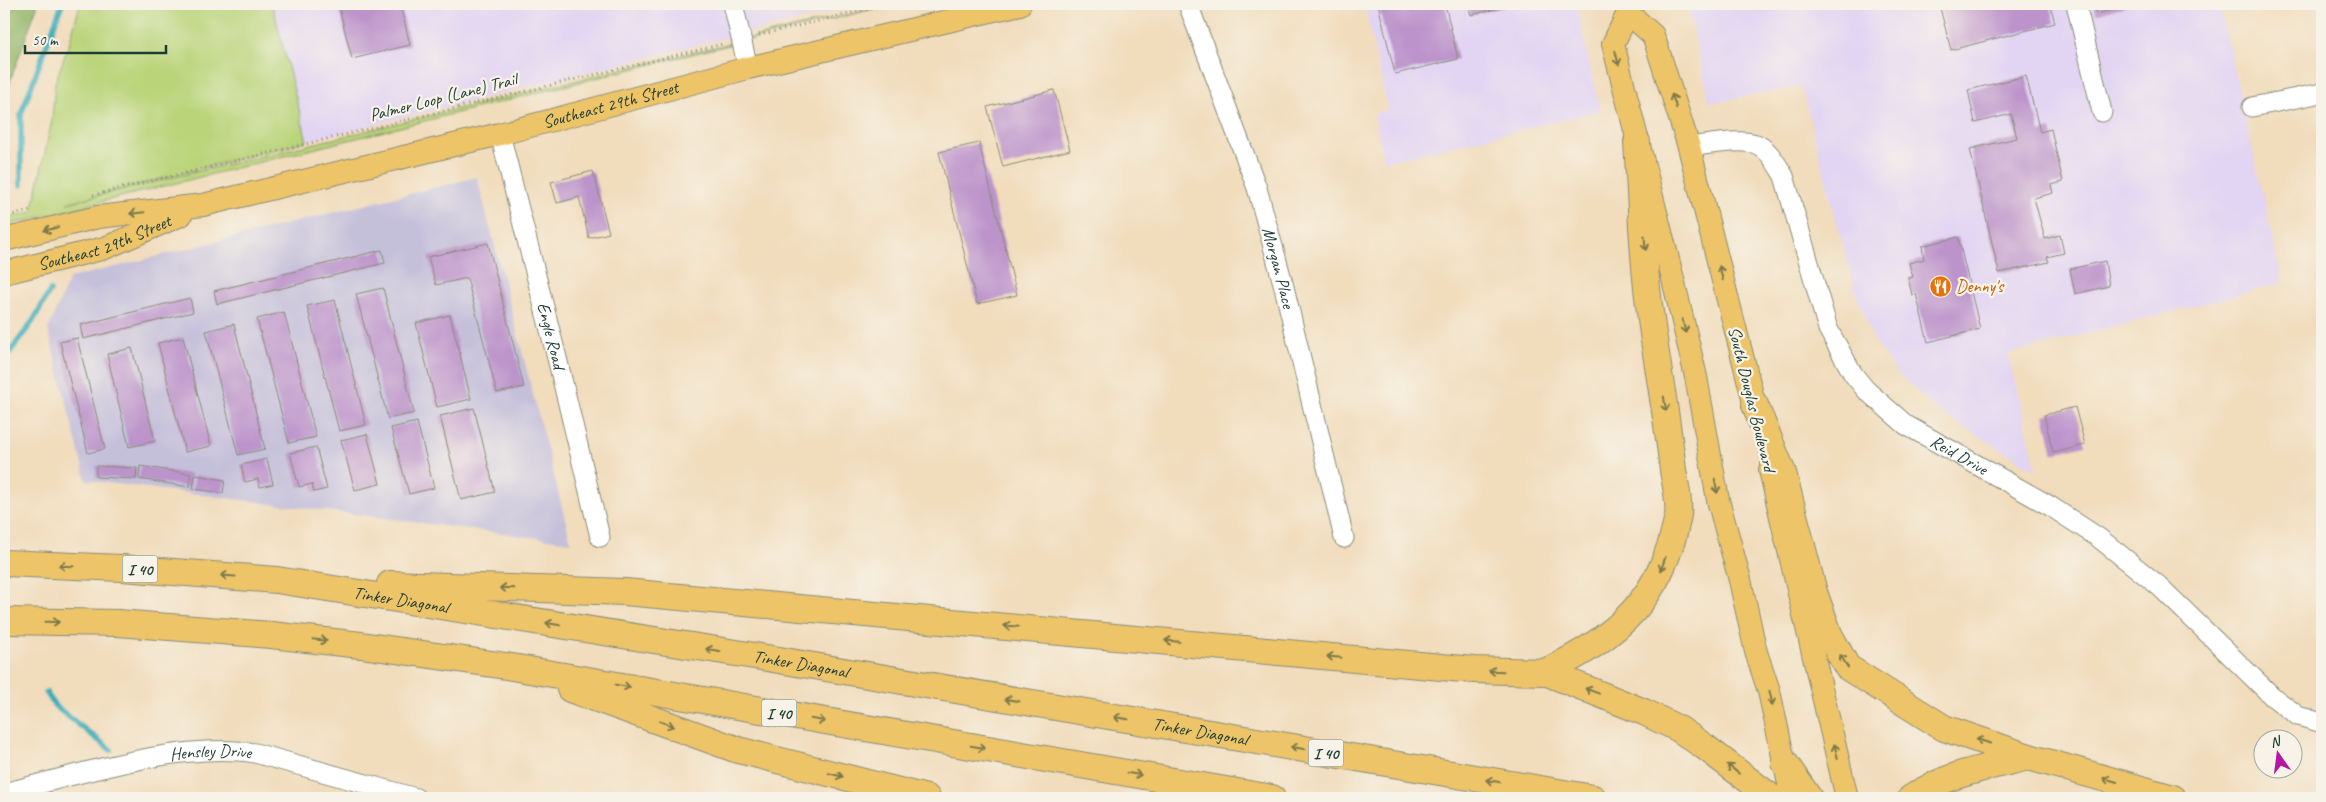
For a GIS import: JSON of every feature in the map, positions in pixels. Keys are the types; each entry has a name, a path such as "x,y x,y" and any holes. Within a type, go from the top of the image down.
{"highway":[{"path":"1545,672 1578,656 1599,643 1629,616 1648,594 1662,568 1678,513 1666,408 1650,310 1637,142"},
{"path":"1755,405 1783,473 1814,592 1829,634 1847,667 1944,728 2029,757 2173,798"},
{"name":"Tinker Diagonal","path":"4,563 122,568 277,580 752,656 1592,798"},
{"path":"277,580 626,592 1474,670 1545,672 1636,708 1679,729 1705,746 1772,798"},
{"name":"I 40","path":"4,621 118,623 262,634 361,645 506,666 1272,798"},
{"path":"506,666 738,750 927,798"},
{"path":"1910,798 1952,776 2029,757"},
{"path":"1785,763 1809,798"}],"main road":[{"name":"Southeast 29th Street","path":"4,240 98,217 203,206 500,134 748,68 1020,4"},
{"name":"South Douglas Boulevard","path":"1792,798 1769,691 1756,652 1740,580 1718,500 1694,368 1613,44 1627,8 1653,35 1689,147 1755,405 1847,798"},
{"name":"Southeast 29th Street","path":"4,273 105,248 203,206"}],"street":[{"path":"733,4 748,68"},
{"name":"Morgan Place","path":"1188,4 1257,188 1284,287 1344,538"},
{"path":"2076,4 2102,112"},
{"path":"2252,107 2322,93"},
{"name":"Engle Road","path":"500,134 600,537"},
{"name":"Reid Drive","path":"1689,147 1738,142 1756,144 1774,160 1784,176 1828,329 1853,374 1884,408 1906,425 2050,506 2099,538 2159,586 2273,697 2298,716 2322,723"},
{"name":"Hensley Drive","path":"4,793 165,756 216,750 235,750 255,753 416,798"}],"path":[{"path":"754,36 889,4"},
{"name":"Palmer Loop (Lane) Trail","path":"90,196 726,43"},
{"path":"4,217 33,210"}],"shaded area":[{"path":"272,4 865,4 307,141"},
{"path":"1364,4 1576,4 1600,111 1384,162 1374,114 1388,110"},
{"path":"1687,4 2219,4 2283,283 2008,354 2037,471 1939,412 1895,371 1873,339 1855,291 1801,86 1710,103"},
{"path":"477,177 571,542 86,480 48,329 70,278"}],"green space":[{"path":"4,4 38,4 4,98"},
{"path":"80,4 272,4 307,141 67,203 893,4 4,226 4,219 32,212 52,120 55,83 70,41"}],"building":[{"path":"338,4 400,4 410,45 352,59"},
{"path":"1378,4 1445,4 1458,59 1395,74"},
{"path":"1468,4 1511,4 1512,5 1471,15"},
{"path":"1939,4 2050,4 2055,23 1951,50"},
{"path":"2094,4 2134,4 2096,14"},
{"path":"2026,76 2040,132 2051,129 2063,182 2051,185 2053,193 2034,198 2045,239 2060,235 2064,253 2047,257 2049,262 1999,273 1970,149 2017,138 2011,114 1975,123 1968,90"},
{"path":"1054,90 1070,150 1003,167 987,107"},
{"path":"979,143 1017,295 977,304 939,152"},
{"path":"593,171 609,233 589,238 579,197 557,203 551,182"},
{"name":"Denny's","path":"1958,237 1980,329 1928,342 1916,294 1912,295 1908,278 1913,277 1909,263 1924,259 1922,246"},
{"path":"488,243 524,387 497,393 467,278 436,285 428,257"},
{"path":"382,250 385,263 217,304 214,291"},
{"path":"2105,261 2109,286 2075,294 2070,269"},
{"path":"383,288 414,413 388,419 356,294"},
{"path":"190,298 193,312 83,339 80,325"},
{"path":"335,300 366,425 339,431 307,306"},
{"path":"284,312 316,437 289,443 257,319"},
{"path":"450,315 471,399 437,407 416,323"},
{"path":"234,324 265,449 238,455 206,331"},
{"path":"183,337 211,446 185,452 158,343"},
{"path":"77,338 105,449 88,453 60,342"},
{"path":"132,348 155,441 129,447 107,354"},
{"path":"2075,407 2085,445 2053,453 2044,415"},
{"path":"474,408 495,492 461,500 440,416"},
{"path":"417,422 434,488 409,494 391,428"},
{"path":"367,434 380,484 355,490 341,440"},
{"path":"316,447 327,489 314,492 312,484 299,487 290,453"},
{"path":"267,459 273,484 260,487 258,479 245,482 241,465"},
{"path":"96,466 137,468 136,479 96,477"},
{"path":"140,466 191,474 190,487 139,479"},
{"path":"195,475 225,480 223,493 193,489"}],"waterway":[{"path":"21,185 21,114 62,4"},
{"path":"4,360 33,321 50,291"},
{"path":"46,692 55,706 111,750"}],"place":[{"name":"Denny's","path":"1940,286"}]}
